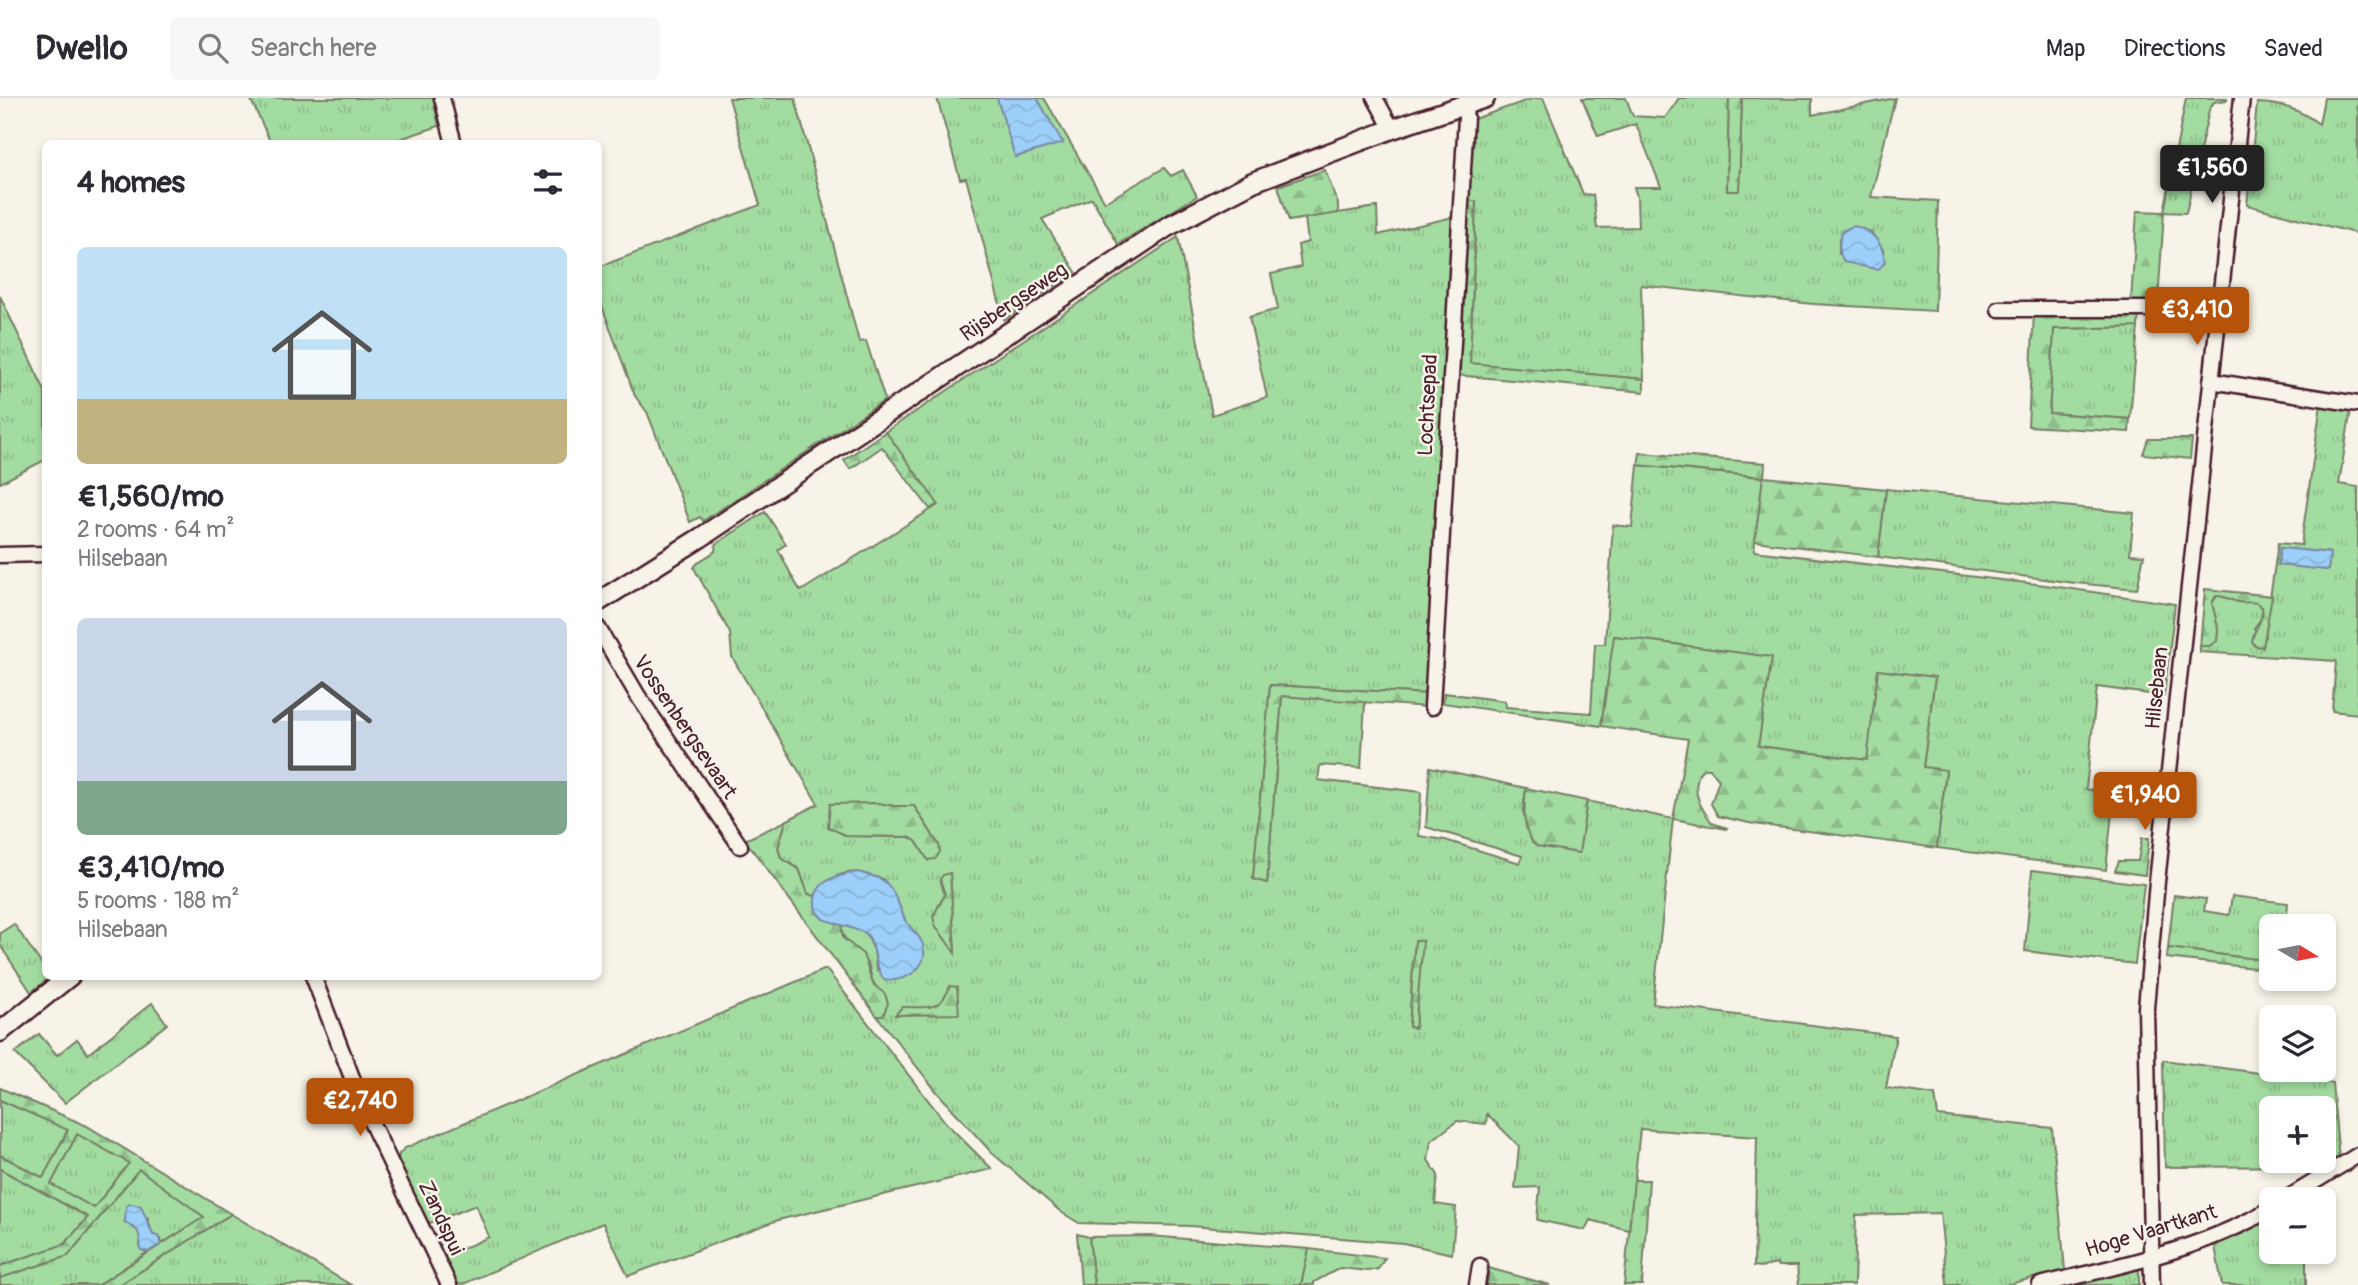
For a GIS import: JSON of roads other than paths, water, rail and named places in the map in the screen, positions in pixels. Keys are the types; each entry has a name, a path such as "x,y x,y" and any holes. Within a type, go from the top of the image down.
{"main road":[{"name":"Rijsbergseweg","path":"602,599 689,545 1167,227 1253,182 1485,98"},
{"path":"0,1032 66,980"}],"street":[{"path":"442,98 453,140"},
{"path":"1375,98 1392,130"},
{"name":"Hilsebaan","path":"2152,1285 2146,1007 2242,98"},
{"name":"Lochtsepad","path":"1432,707 1466,117 1463,106"},
{"path":"1998,309 2173,309 2217,316"},
{"path":"2211,381 2358,404"},
{"path":"0,555 42,554"},
{"name":"Vossenbergsevaart","path":"602,635 638,696 740,846"},
{"name":"Zandspui","path":"315,980 361,1101 449,1285"},
{"path":"2306,1187 2358,1155"},
{"name":"Hoge Vaartkant","path":"2040,1285 2151,1257 2205,1239 2259,1216"},
{"path":"1477,1285 1480,1266"}],"water":[{"path":"997,98 1037,98 1063,143 1015,157"},
{"path":"1853,226 1866,230 1879,243 1885,262 1878,270 1844,262 1839,243 1842,231"},
{"path":"2280,548 2330,553 2328,570 2278,565"},
{"path":"858,872 879,878 888,885 905,920 922,942 923,959 915,972 908,976 884,980 866,933 823,919 816,911 815,901 820,887 833,878"},
{"path":"126,1206 141,1206 153,1235 158,1236 161,1244 148,1252 141,1250 137,1231 125,1222"}]}
